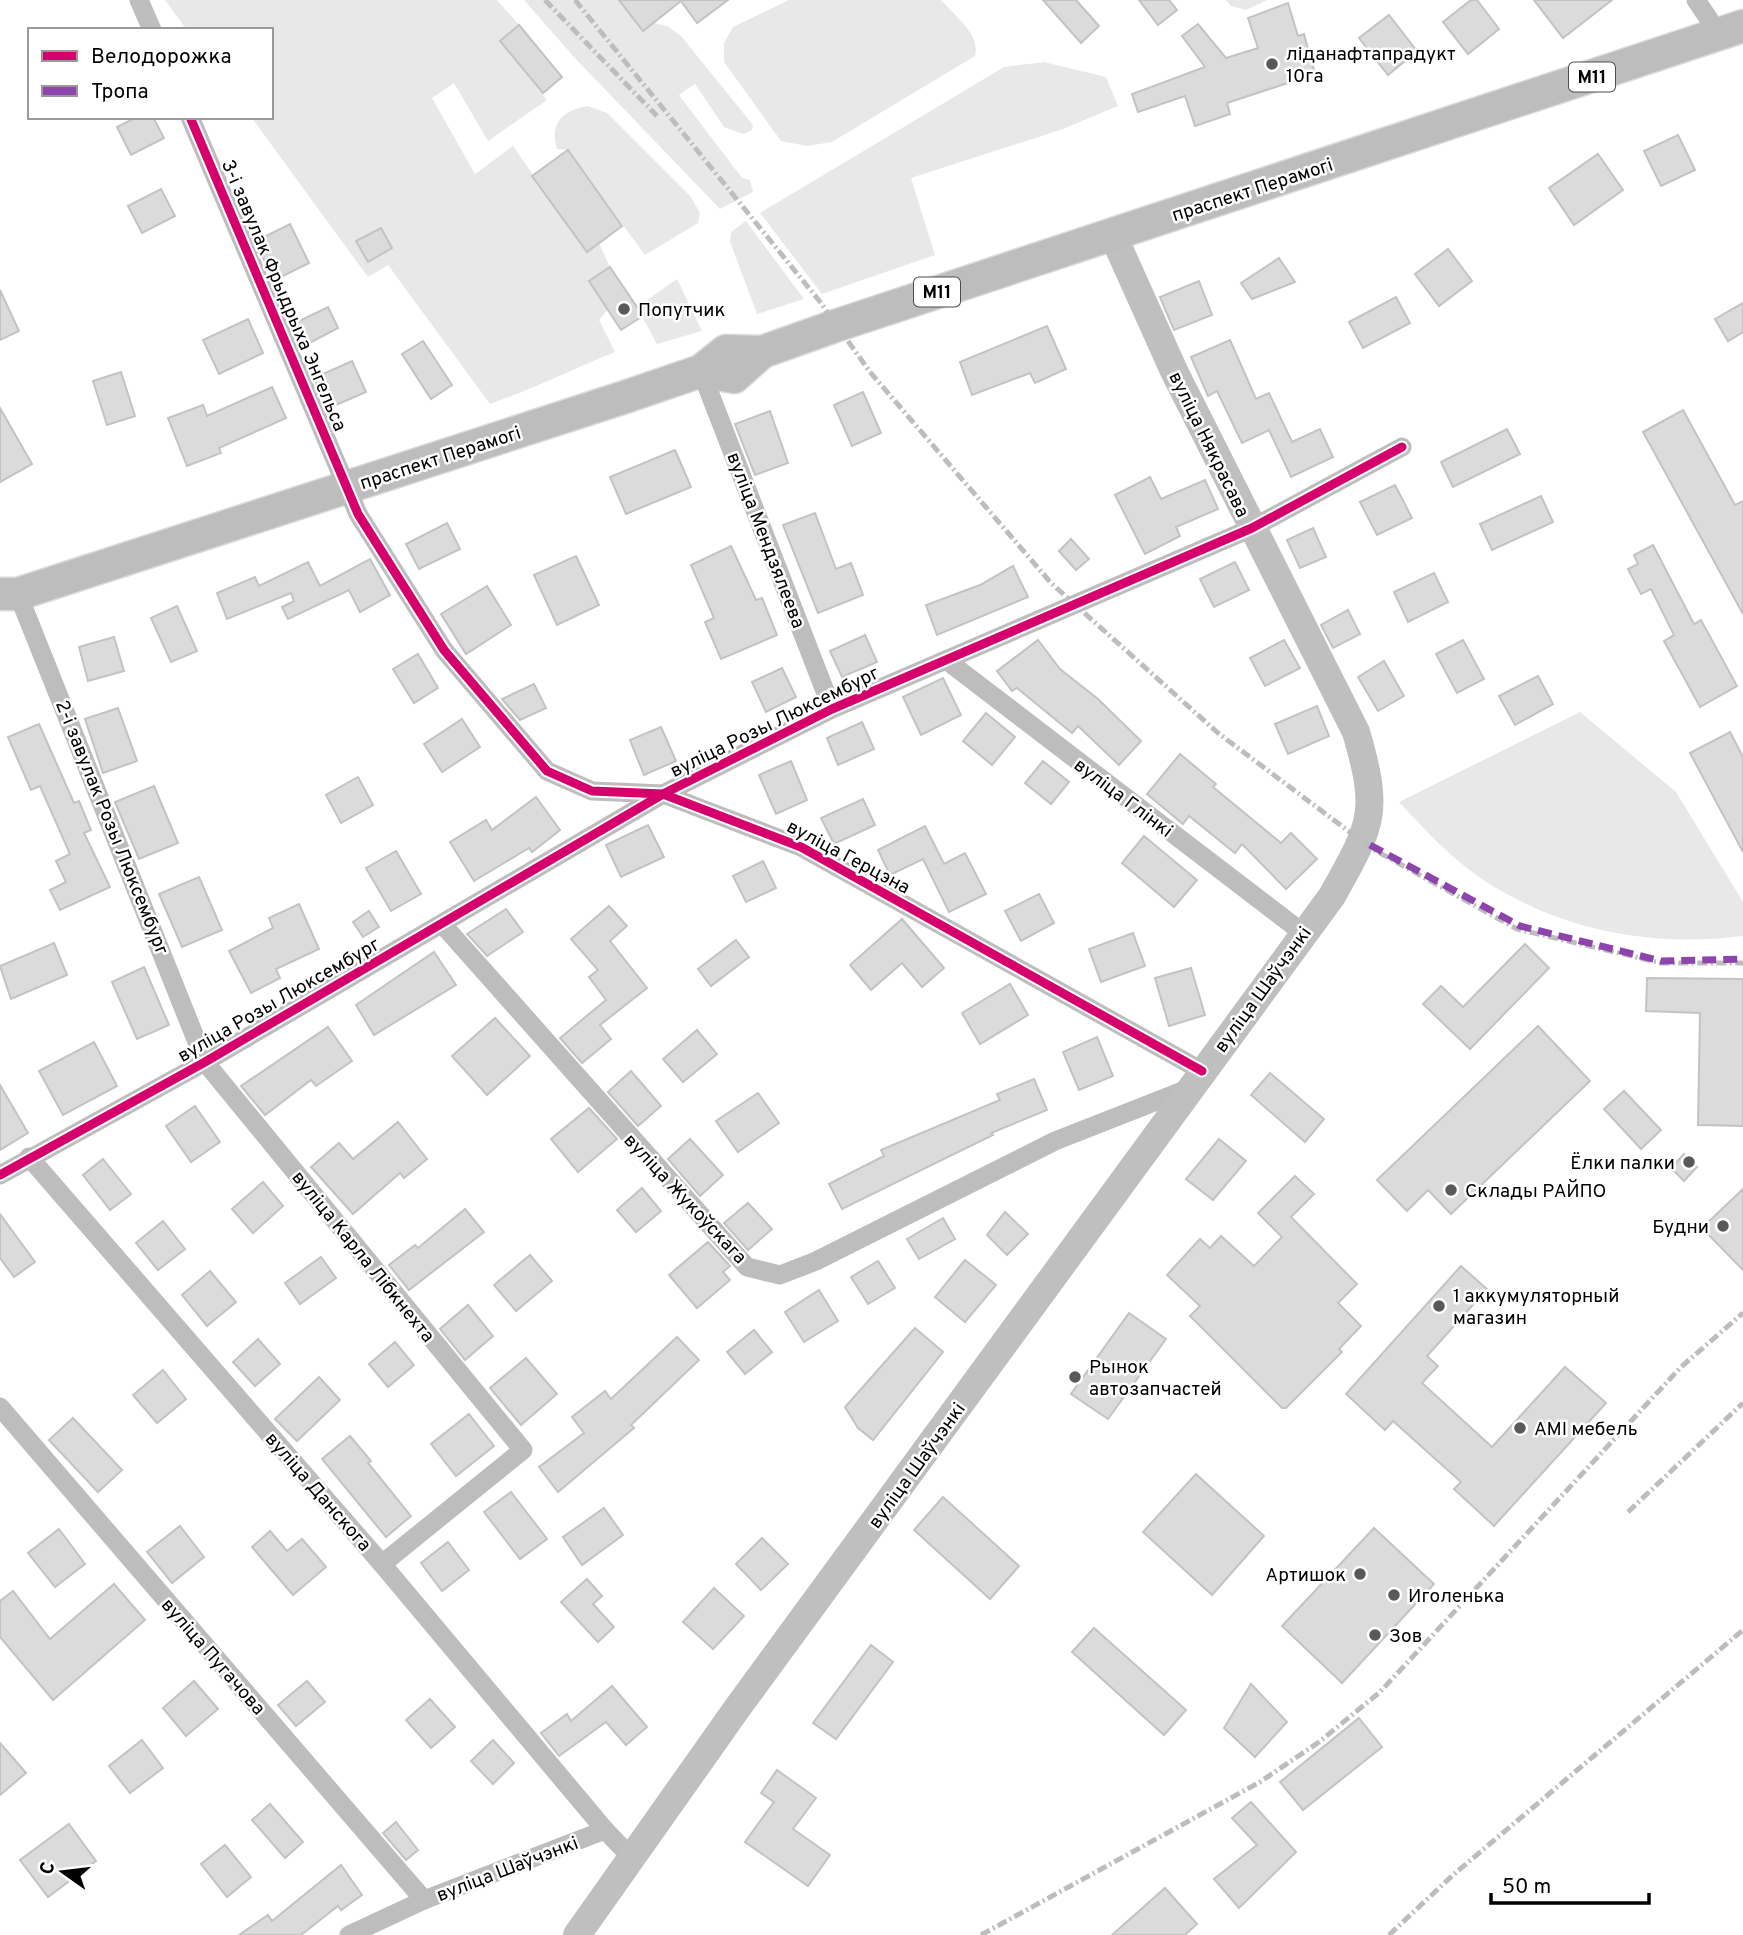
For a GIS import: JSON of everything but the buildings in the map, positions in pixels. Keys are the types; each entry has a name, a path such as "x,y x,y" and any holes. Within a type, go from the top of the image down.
{"main road":[{"name":"праспект Перамогі","path":"6,599 701,371 726,351 762,352 1112,233 1441,128 1731,30"},
{"name":"вуліца Някрасава","path":"1112,233 1174,371 1356,732 1368,774 1371,808"},
{"name":"вуліца Шаўчэнкі","path":"578,1935 738,1707 1332,896 1363,840 1371,808"}],"street":[{"path":"139,0 151,28"},
{"path":"1696,0 1731,30"},
{"name":"3-і завулак Фрыдрыха Энгельса","path":"191,119 346,487"},
{"name":"вуліца Мендзялеева","path":"701,371 832,709"},
{"name":"вуліца Розы Люксембург","path":"0,1175 205,1062 663,794 832,709 1252,528 1402,447"},
{"name":"вуліца Герцэна","path":"346,487 358,514 444,650 547,771 592,790 663,794 801,847 1196,1080"},
{"name":"2-і завулак Розы Люксембург","path":"6,599 205,1062"},
{"name":"вуліца Глінкі","path":"946,660 1303,933"},
{"name":"вуліца Жукоўскага","path":"443,925 747,1267 780,1275 816,1261 1055,1141 1196,1080"},
{"name":"вуліца Карла Лібкнехта","path":"205,1062 523,1450 382,1564"},
{"name":"вуліца Данскога","path":"29,1157 382,1564 605,1830"},
{"name":"вуліца Пугачова","path":"2,1412 424,1900"},
{"path":"605,1830 632,1858"},
{"name":"вуліца Шаўчэнкі","path":"349,1935 424,1900 605,1830"}],"shaded area":[{"path":"165,0 497,0 519,25 500,42 547,100 488,141 454,83 432,98 475,174 513,146 586,251 599,243 610,267 589,281 608,309 599,320 615,352 490,404 388,265 368,277 252,119 273,119 273,28 186,28"},
{"path":"524,0 638,0 654,23 667,26 681,36 753,125 752,130 743,134 724,127 695,84 679,95 742,178 750,180 753,192 720,209 574,57"},
{"path":"789,0 941,0 970,33 976,48 975,56 832,142 807,146 781,141 724,62 724,43 733,27"},
{"path":"1226,0 1267,0 1246,10 1231,6"},
{"path":"1044,62 1106,77 1118,106 1063,129 911,178 935,255 822,294 760,213 1004,67"},
{"path":"588,106 607,113 691,197 700,213 698,223 645,255 568,150 557,149 555,132 560,119 571,111"},
{"path":"746,221 804,299 757,314 730,242 731,232"},
{"path":"677,279 702,331 657,344 637,307"},
{"path":"1580,712 1676,792 1743,902 1743,936 1709,939 1640,937 1574,923 1542,911 1511,897 1471,871 1399,802"}],"railway":[{"path":"545,0 657,116"},
{"path":"575,0 821,303 870,372 1051,583 1218,733 1371,848 1517,929 1661,963 1743,963"},
{"path":"981,1935 1260,1782 1319,1742 1380,1692 1681,1367 1743,1313"},
{"path":"1628,1512 1743,1403"},
{"path":"1389,1935 1453,1875 1743,1630"}],"marked path":[{"path":"1370,845 1520,926 1661,961 1743,959"}],"cycle path":[{"path":"191,119 358,514 444,650 547,771 592,791 663,794 801,847 1202,1071"},
{"path":"0,1175 205,1062 663,794 832,709 1252,528 1402,447"}],"place":[{"name":"ліданафтапрадукт 10га","path":"1272,64"},
{"name":"Попутчик","path":"624,309"},
{"name":"Ёлки палки","path":"1689,1162"},
{"name":"Склады РАЙПО","path":"1451,1190"},
{"name":"Будни","path":"1723,1226"},
{"name":"1 аккумуляторный магазин","path":"1439,1306"},
{"name":"Рынок автозапчастей","path":"1075,1377"},
{"name":"AMI мебель","path":"1520,1428"},
{"name":"Артишок","path":"1360,1574"},
{"name":"Иголенька","path":"1394,1595"},
{"name":"Зов","path":"1375,1635"}]}
